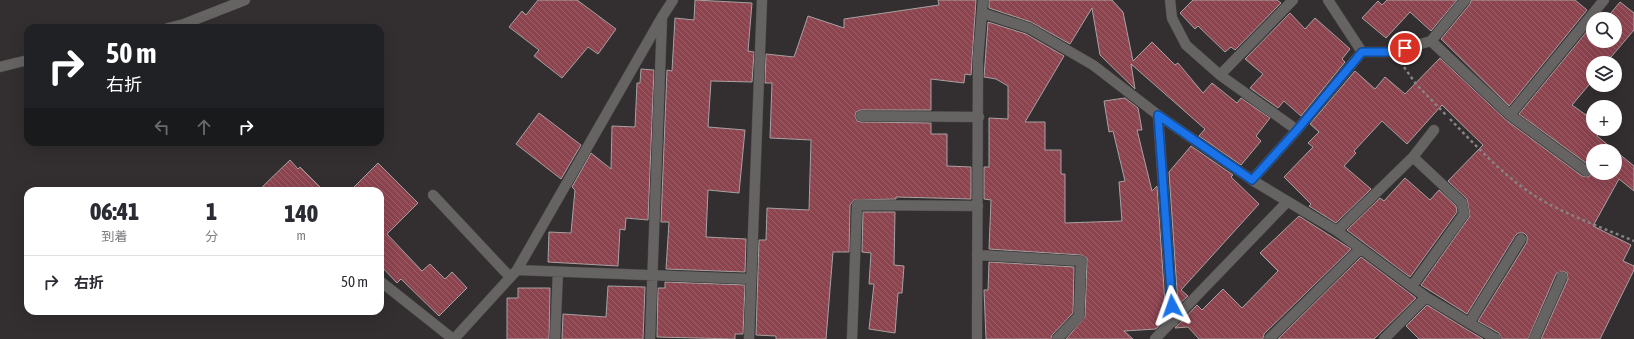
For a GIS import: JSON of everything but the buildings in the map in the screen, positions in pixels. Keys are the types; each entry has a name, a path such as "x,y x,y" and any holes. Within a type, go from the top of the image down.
{"street":[{"path":"184,24 245,0"},
{"path":"384,284 454,339 513,273 673,0"},
{"path":"749,339 762,0"},
{"path":"976,339 979,117 978,60 984,0"},
{"path":"1170,0 1172,18 1186,45 1220,75 1297,130"},
{"path":"1220,75 1293,0"},
{"path":"1328,0 1362,52"},
{"path":"1362,52 1392,52 1431,40 1465,0"},
{"path":"1510,115 1604,0"},
{"path":"982,13 1028,28 1093,65 1158,115 1252,180 1337,231 1426,297 1496,339"},
{"path":"650,339 662,17"},
{"path":"1431,40 1510,115 1586,171"},
{"path":"1252,180 1297,130 1362,52"},
{"path":"0,67 24,61"},
{"path":"1158,115 1173,322"},
{"path":"861,116 979,117"},
{"path":"1337,231 1413,157 1434,130"},
{"path":"1412,286 1464,214 1462,203 1413,157"},
{"path":"433,195 513,273 558,272 751,279"},
{"path":"1156,339 1287,202"},
{"path":"852,339 857,205 978,206"},
{"path":"1469,322 1521,239"},
{"path":"1269,339 1360,249"},
{"path":"977,255 1081,261 1079,316 1057,339"},
{"path":"555,339 558,272"},
{"path":"1534,339 1562,277"},
{"path":"1384,339 1426,297"}],"path":[{"path":"1392,52 1416,84 1482,152 1517,183 1546,203 1634,241"}],"route":[{"path":"1172,306 1158,115 1252,180 1297,130 1362,52 1392,52 1405,48"}]}
